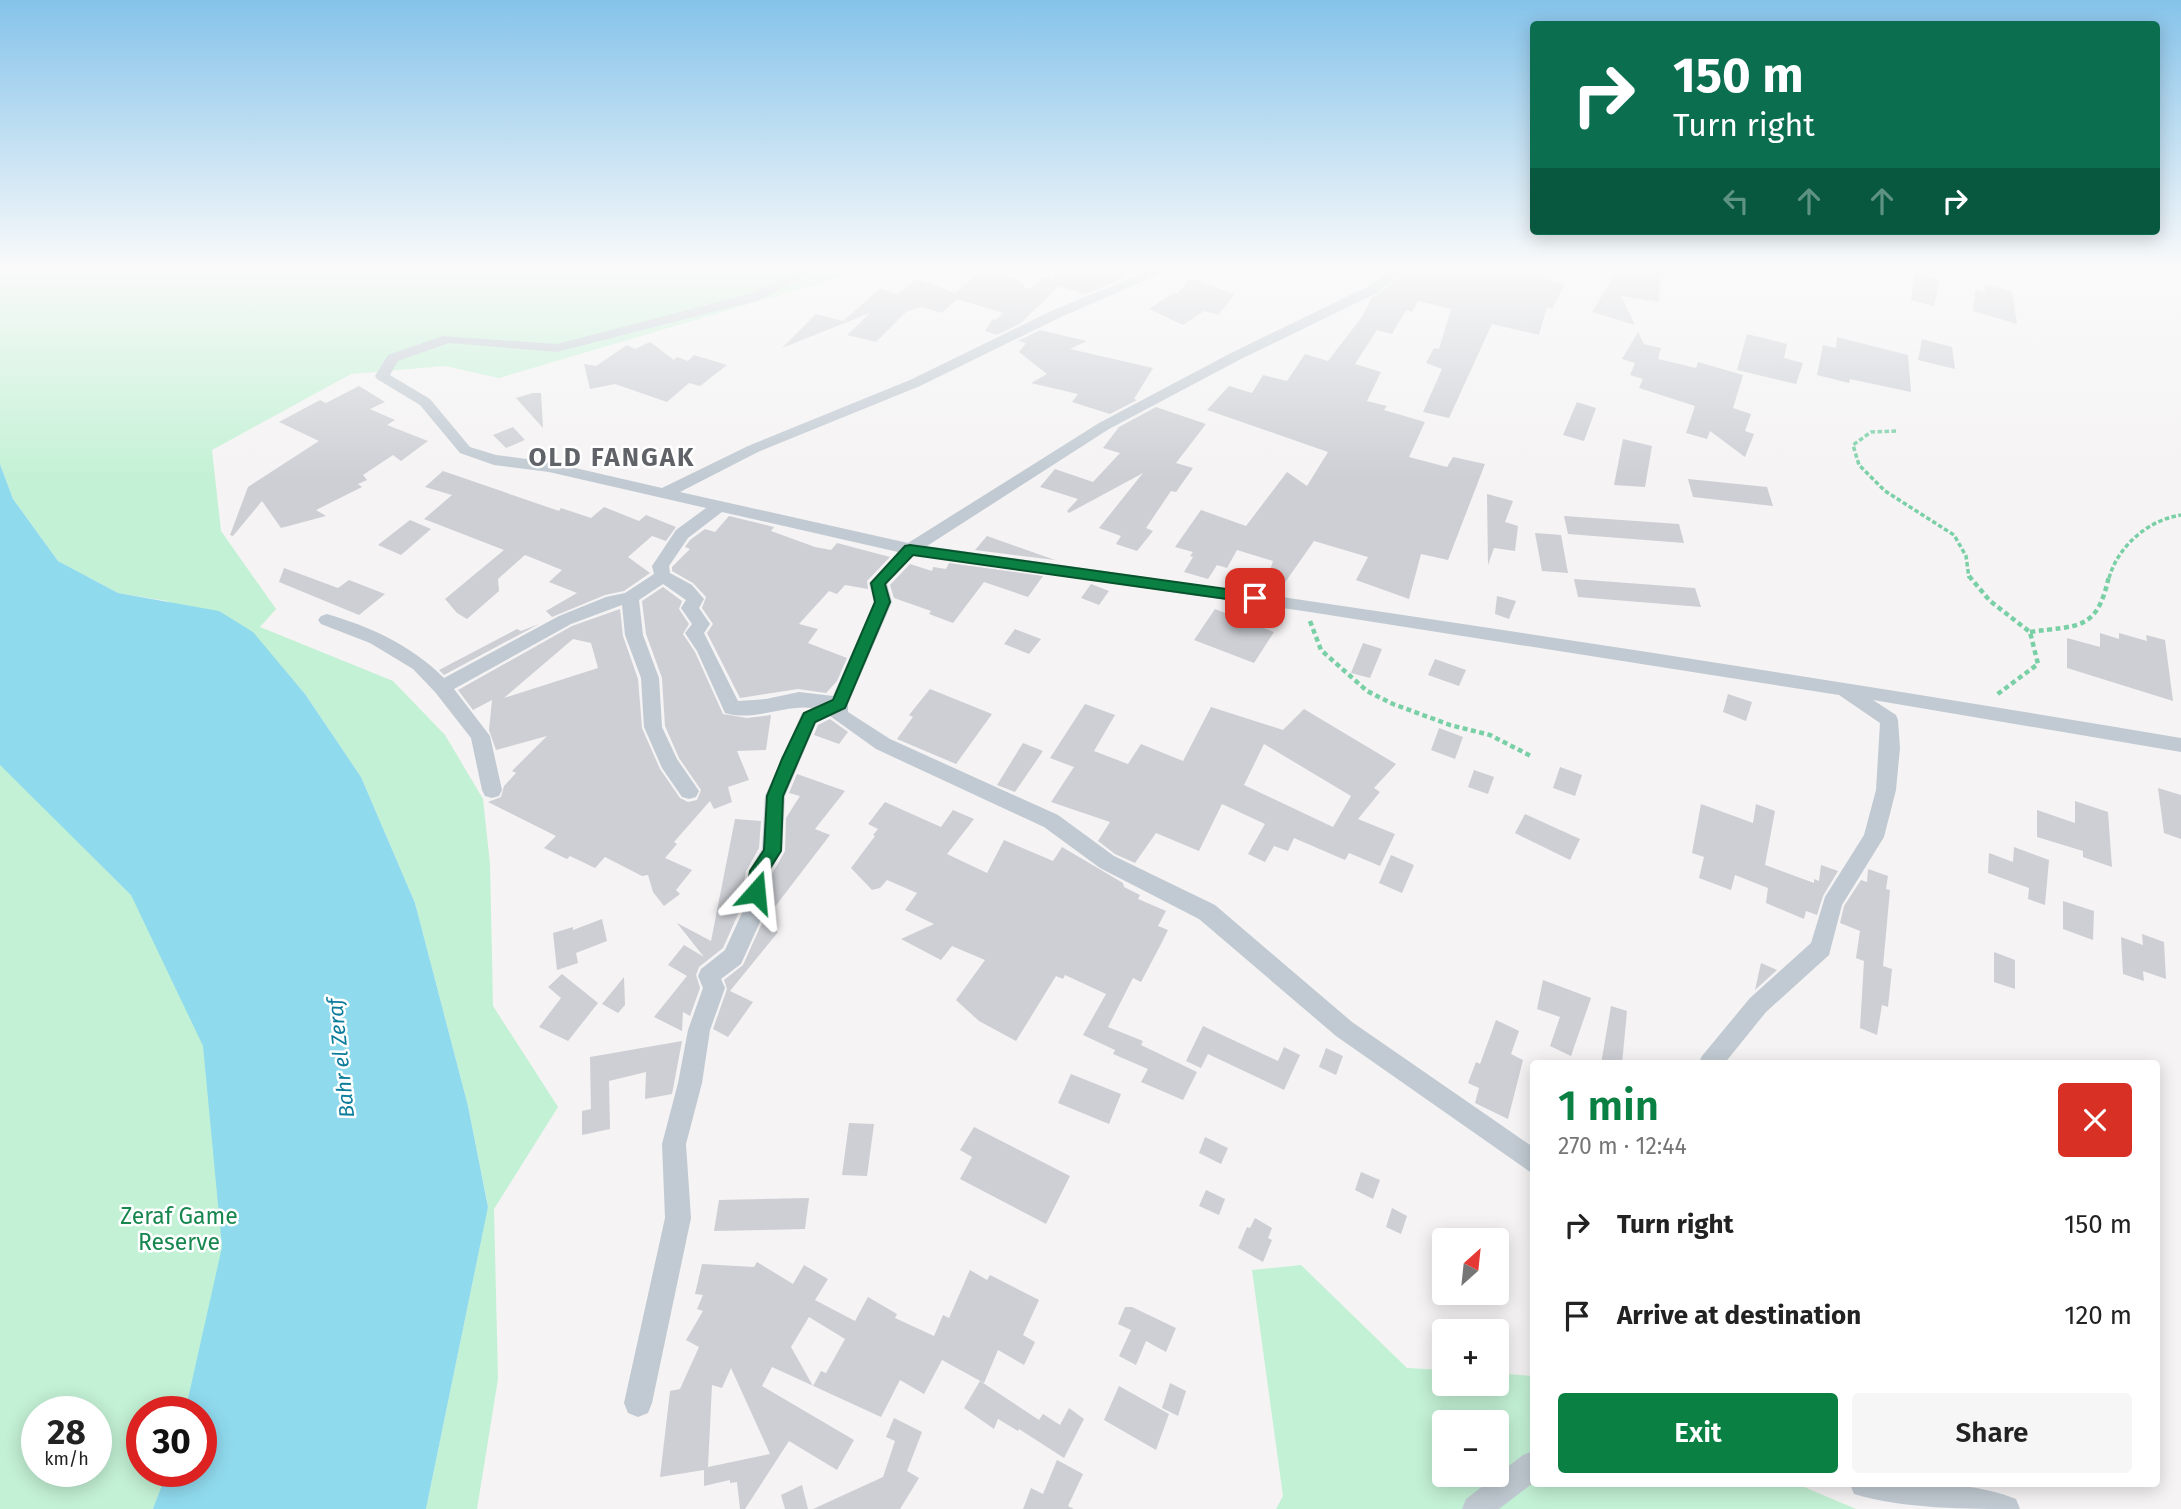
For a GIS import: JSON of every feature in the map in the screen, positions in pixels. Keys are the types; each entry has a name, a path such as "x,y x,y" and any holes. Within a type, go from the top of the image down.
{"street":[{"path":"598,337 557,348 448,339 393,358 382,376 425,402 465,450 494,460 550,467 910,550 1310,606 1841,688 2181,745"},
{"path":"663,494 753,449 915,383 1008,337"},
{"path":"1274,337 1104,426 910,550 878,583 883,602 839,704 839,715 883,744 1051,821 1107,862 1207,912 1344,1029 1530,1160"},
{"path":"718,507 682,534 660,566 663,576 686,589 695,599 690,608 701,624 694,633 705,649 732,708 766,706 799,699 839,704"},
{"path":"442,687 565,620 612,601 630,598 663,576"},
{"path":"630,598 634,635 650,678 653,727 668,763 689,791"},
{"path":"327,620 376,638 419,664 442,687 480,736 492,790"},
{"path":"1713,1060 1758,1005 1821,948 1832,903 1874,837 1886,790 1890,748 1889,720 1841,688"},
{"path":"638,1403 678,1218 674,1144 690,1083 699,1030 714,988 709,976 733,957 753,913 759,871 772,851 775,796 809,718 839,704"},
{"path":"1476,1509 1530,1467"},
{"path":"1881,1487 2006,1509"}],"path":[{"path":"1896,431 1871,432 1853,445 1859,465 1885,491 1954,535 1966,556 1969,578 1990,601 2030,632 2038,664 1975,711"},
{"path":"2030,632 2090,620 2104,605 2106,587 2114,563 2135,538 2169,515 2181,515"},
{"path":"1310,606 1310,625 1321,650 1367,691 1427,716 1490,735 1533,757"}],"green space":[{"path":"0,337 636,337 499,378 445,366 351,374 212,450 221,531 276,609 260,627 393,681 445,735 483,799 490,864 493,1006 558,1107 494,1209 498,1379 477,1509 426,1509 488,1206 468,1106 415,903 361,777 305,694 280,665 167,601 118,593 58,561 13,499 0,464"},
{"name":"Zeraf Game Reserve","path":"0,600 229,818 299,1509 0,1509"},
{"path":"1301,1265 1407,1368 1432,1369 1432,1396 1509,1396 1509,1374 1530,1376 1530,1487 1804,1487 1856,1509 1276,1509 1283,1496 1252,1270"}],"water":[{"name":"Bahr el Zeraf","path":"0,464 13,499 58,561 118,593 219,611 253,632 305,694 361,777 415,903 468,1106 488,1207 426,1509 153,1509 161,1487 217,1487 217,1396 189,1396 222,1247 203,1046 131,895 0,765"}],"building":[{"path":"793,337 809,337 782,348"},
{"path":"857,337 881,337 876,342"},
{"path":"1025,337 1072,337 1087,341 1070,349 1153,368 1134,399 1137,400 1110,414 1072,402 1078,394 1031,383 1047,374 1019,352 1026,343 1018,341"},
{"path":"1346,337 1372,337 1355,364 1381,372 1367,401 1387,406 1384,410 1425,422 1409,457 1447,467 1453,457 1485,464 1448,560 1421,554 1409,599 1356,580 1368,557 1314,541 1277,594 1263,592 1273,561 1237,550 1227,568 1217,565 1208,579 1184,572 1193,552 1175,547 1201,510 1246,526 1287,472 1307,486 1328,452 1207,410 1229,386 1252,393 1263,375 1287,381 1305,354 1328,361"},
{"path":"1442,337 1486,337 1449,418 1423,412 1442,369 1426,363 1434,348 1439,349"},
{"path":"1635,337 1641,337 1644,344 1661,348 1658,359 1696,368 1698,362 1743,375 1733,408 1751,414 1745,431 1754,434 1745,457 1710,431 1707,439 1686,433 1695,406 1639,388 1643,379 1630,375 1635,363 1622,359"},
{"path":"1746,337 1761,337 1787,344 1784,358 1803,363 1796,384 1737,370"},
{"path":"1839,337 1908,355 1911,392 1850,379 1849,383 1817,375 1823,345 1836,348"},
{"path":"1922,339 1952,347 1955,369 1918,360"},
{"path":"650,342 674,360 677,357 688,361 694,355 727,365 700,386 689,383 667,402 615,384 590,389 584,364 596,366 627,345 635,349"},
{"path":"359,386 385,402 370,409 395,420 387,425 428,441 401,461 393,455 363,475 367,480 358,484 362,487 316,510 326,516 281,528 262,501 233,536 230,535 248,487 319,441 279,422 320,400 326,403"},
{"path":"541,393 543,428 516,398"},
{"path":"1577,402 1596,408 1584,441 1563,435"},
{"path":"1156,407 1206,424 1176,463 1193,468 1176,492 1171,491 1146,528 1153,531 1137,551 1116,544 1121,536 1099,528 1143,473 1069,513 1067,511 1078,499 1040,487 1055,469 1093,482 1120,453 1103,448 1119,427"},
{"path":"513,427 525,440 506,448 493,435"},
{"path":"1623,439 1652,446 1645,487 1614,485"},
{"path":"443,471 559,511 561,508 591,518 604,507 639,521 646,515 676,527 666,541 652,536 628,557 650,573 624,591 605,595 552,617 546,611 577,593 549,582 562,570 525,555 498,579 499,591 467,619 457,613 445,599 504,550 424,519 452,495 425,487"},
{"path":"1688,479 1767,487 1773,506 1693,497"},
{"path":"1487,494 1513,501 1505,522 1518,526 1515,551 1494,548 1488,565"},
{"path":"729,516 774,527 771,531 815,547 831,550 837,543 890,557 867,581 868,589 845,585 837,594 829,591 799,624 818,629 808,643 847,658 837,681 826,693 798,689 740,698 707,633 713,624 702,608 706,597 693,583 672,571 672,567 690,549 685,547 690,540 705,529 715,532"},
{"path":"1564,516 1679,524 1684,543 1568,534"},
{"path":"410,520 431,529 401,555 378,545"},
{"path":"1535,533 1561,535 1568,573 1542,571"},
{"path":"987,536 1055,560 975,550"},
{"path":"949,563 1043,576 1028,597 984,582 953,623 929,614 931,611 894,598 890,585 910,564 932,571 933,567 946,569"},
{"path":"284,568 338,588 349,580 385,594 359,615 279,582"},
{"path":"1574,579 1695,588 1701,607 1578,597"},
{"path":"1091,584 1109,591 1099,605 1081,598"},
{"path":"663,587 682,601 679,609 689,624 683,634 695,652 723,714 747,718 771,715 766,750 737,751 749,780 728,787 732,802 714,809 710,801 674,842 677,844 665,858 692,870 676,890 680,894 664,906 653,892 648,875 642,876 605,857 595,868 570,856 567,859 544,848 556,836 488,802 501,797 504,786 516,773 512,771 547,736 496,750 489,730 492,700 473,710 458,690 572,626 620,609 623,636 638,679 642,728 660,769 680,798 688,802 697,800 701,790 679,758 665,726 662,678 646,634 642,601","holes":["573,639 591,643 598,668 504,698"]},
{"path":"1497,596 1516,601 1509,619 1495,614"},
{"path":"1215,609 1274,632 1254,663 1194,640"},
{"path":"539,624 444,675 439,670 517,629 521,631"},
{"path":"1015,629 1041,639 1029,654 1004,644"},
{"path":"2100,633 2119,639 2119,633 2147,641 2146,635 2165,640 2173,701 2067,668 2067,638 2100,647"},
{"path":"1363,643 1382,649 1370,678 1351,673"},
{"path":"1435,659 1466,670 1459,686 1428,675"},
{"path":"930,689 992,714 956,764 897,739 913,717 909,715"},
{"path":"1728,694 1752,702 1746,721 1723,712"},
{"path":"1085,704 1115,715 1094,751 1128,764 1141,744 1183,761 1211,707 1283,730 1304,709 1396,764 1374,788 1380,792 1358,819 1395,834 1380,866 1349,853 1345,860 1294,838 1288,851 1274,846 1265,862 1248,854 1265,824 1222,804 1199,851 1156,833 1135,863 1115,854 1098,841 1110,822 1051,802 1074,767 1050,758","holes":["1264,744 1351,796 1333,827 1244,785"]},
{"path":"830,719 848,732 839,744 814,735 818,725"},
{"path":"1439,728 1463,737 1455,759 1431,750"},
{"path":"1023,743 1043,751 1015,792 997,785"},
{"path":"1560,767 1582,775 1575,796 1553,788"},
{"path":"1474,770 1494,777 1488,794 1468,787"},
{"path":"797,774 845,791 815,829 830,835 764,921 778,932 730,991 753,1002 728,1037 713,1029 727,989 724,980 743,965 766,914 772,874 785,851 786,818 800,796 789,793"},
{"path":"2158,788 2181,795 2181,839 2164,833"},
{"path":"2075,801 2108,812 2112,867 2083,857 2083,851 2037,837 2037,810 2075,823"},
{"path":"885,802 941,827 953,810 974,819 947,854 987,873 1004,840 1053,861 1062,847 1123,883 1124,887 1140,895 1138,899 1166,911 1158,926 1168,930 1160,946 1141,982 1133,978 1108,1027 1143,1041 1141,1045 1197,1072 1183,1100 1141,1082 1148,1069 1113,1054 1115,1050 1083,1035 1106,994 1065,975 1063,979 1056,976 1016,1041 979,1021 956,1000 985,960 952,946 941,960 901,939 934,924 905,910 917,893 887,880 880,888 872,890 851,868 875,836 873,835 878,829 868,824"},
{"path":"1701,804 1753,823 1756,804 1775,811 1765,865 1814,883 1814,879 1819,881 1821,865 1838,871 1823,896 1817,915 1806,911 1804,919 1766,903 1768,888 1735,875 1731,890 1699,878 1704,857 1692,853"},
{"path":"1525,814 1580,839 1570,860 1515,833"},
{"path":"735,819 761,821 759,848 746,871 739,912 723,948 699,967 696,975 700,988 690,1016 683,1012 682,1031 654,1017 687,976 668,965 684,945 704,957 677,923 711,941"},
{"path":"2014,847 2049,860 2045,905 2028,899 2029,888 1988,873 1989,853 2013,862"},
{"path":"1391,855 1414,865 1402,893 1379,883"},
{"path":"1868,869 1888,876 1886,889 1890,890 1883,966 1892,969 1888,1007 1882,1005 1877,1035 1860,1028 1864,961 1856,958 1860,931 1840,923 1844,906 1861,880 1867,882"},
{"path":"2063,901 2094,911 2093,940 2063,929"},
{"path":"602,919 607,941 576,953 578,963 557,970 553,933 573,927 573,930"},
{"path":"2142,934 2164,942 2166,979 2143,971 2144,981 2123,974 2121,937 2143,945"},
{"path":"1994,952 2015,960 2015,989 1994,982"},
{"path":"1761,963 1777,970 1755,990"},
{"path":"562,974 598,1003 568,1041 539,1027 561,998 548,987"},
{"path":"624,977 625,1005 618,1013 602,1004"},
{"path":"1543,980 1591,998 1571,1056 1550,1046 1560,1017 1537,1009"},
{"path":"1611,1006 1627,1011 1622,1060 1602,1060"},
{"path":"1496,1020 1519,1031 1511,1054 1523,1060 1508,1119 1475,1103 1479,1088 1468,1083 1476,1062 1480,1064"},
{"path":"1203,1026 1278,1061 1284,1047 1300,1055 1284,1090 1208,1054 1201,1068 1186,1061"},
{"path":"682,1041 672,1094 645,1099 646,1072 609,1081 610,1129 582,1135 582,1111 591,1109 590,1057"},
{"path":"1326,1048 1343,1056 1336,1075 1319,1067"},
{"path":"1071,1074 1121,1094 1109,1124 1058,1103"},
{"path":"849,1123 874,1124 867,1176 842,1175"},
{"path":"974,1127 1070,1176 1046,1224 960,1179 972,1157 960,1150"},
{"path":"1205,1137 1228,1148 1221,1164 1199,1153"},
{"path":"1361,1172 1380,1180 1373,1199 1355,1190"},
{"path":"1206,1190 1225,1199 1219,1215 1199,1206"},
{"path":"809,1198 805,1229 714,1231 719,1200"},
{"path":"1392,1208 1407,1216 1401,1234 1386,1227"},
{"path":"1255,1218 1272,1228 1268,1238 1272,1240 1263,1262 1238,1248 1247,1227 1250,1228"},
{"path":"757,1262 793,1284 804,1265 828,1279 815,1300 855,1321 868,1297 897,1314 895,1318 934,1336 943,1315 949,1318 970,1270 987,1280 990,1275 1039,1300 1023,1335 1035,1342 1024,1365 998,1350 984,1383 942,1360 924,1394 900,1380 881,1417 813,1386 772,1367 762,1386 854,1440 837,1470 789,1441 745,1509 740,1509 737,1482 730,1483 730,1480 704,1486 704,1470 660,1477 670,1391 680,1389 699,1347 686,1340 703,1311 697,1309 703,1295 695,1294 702,1264 754,1267","holes":["809,1317 845,1339 826,1373 821,1371 813,1386 791,1347","731,1368 770,1454 708,1467 712,1385 722,1388"]},
{"path":"1125,1307 1132,1307 1176,1328 1166,1352 1146,1341 1136,1365 1119,1356 1131,1330 1118,1324"},
{"path":"980,1381 1039,1420 1043,1414 1060,1425 1069,1408 1084,1419 1064,1458 1019,1429 1018,1431 998,1419 994,1429 964,1408"},
{"path":"1170,1383 1186,1391 1178,1416 1162,1408"},
{"path":"1119,1386 1169,1414 1156,1450 1104,1420"},
{"path":"894,1418 922,1432 907,1471 919,1478 900,1509 813,1509 883,1477 895,1441 886,1437"},
{"path":"1057,1460 1083,1474 1068,1506 1074,1509 1023,1509 1031,1488 1043,1494"},
{"path":"802,1485 808,1509 785,1509 781,1495"}],"district":[{"name":"OLD FANGAK","path":"612,457"}],"route":[{"path":"756,892 759,871 772,851 775,796 790,759 809,718 839,704 883,602 878,583 910,550 1255,598"}]}
